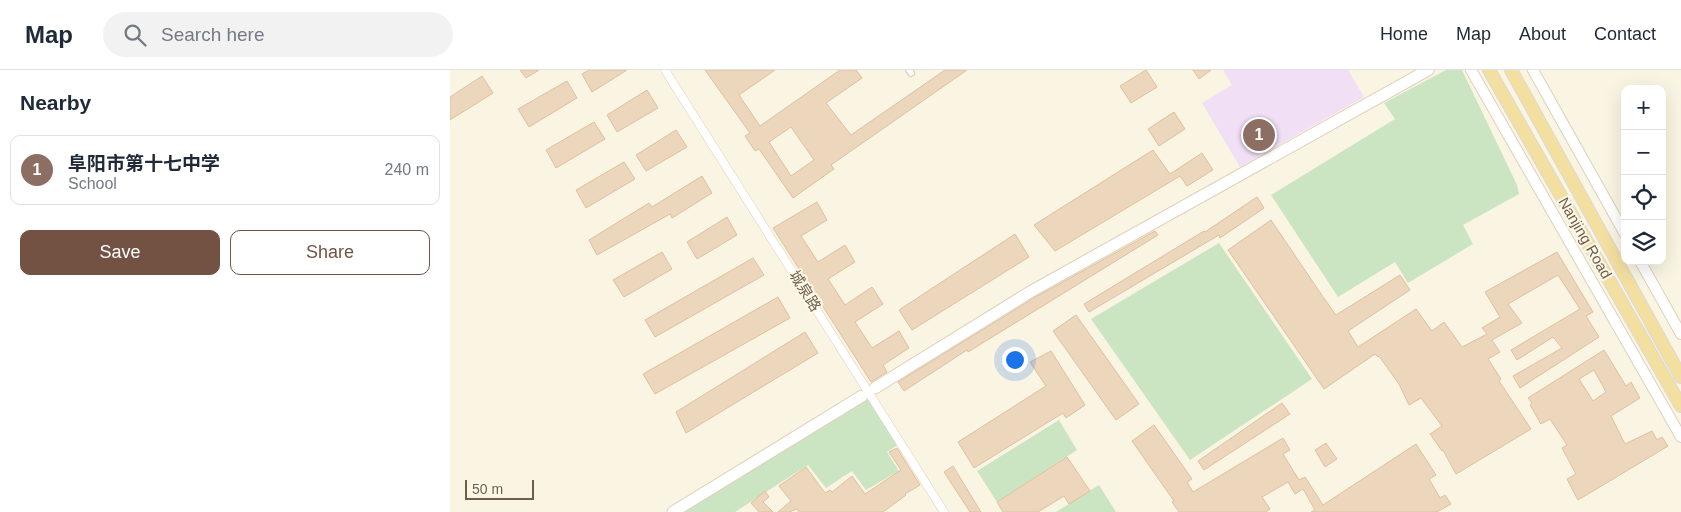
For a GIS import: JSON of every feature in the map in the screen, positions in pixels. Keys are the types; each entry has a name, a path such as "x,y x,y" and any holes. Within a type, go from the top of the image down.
{"main road":[{"path":"875,388 1030,292 1428,70"},
{"name":"Nanjing Road","path":"1489,70 1681,406"},
{"name":"Nanjing Road","path":"1511,70 1681,377"},
{"path":"673,512 862,396"}],"street":[{"name":"城泉路","path":"665,70 944,512"},
{"path":"1471,70 1681,437"},
{"path":"1533,70 1621,227"},
{"path":"1642,265 1681,334"}],"shaded area":[{"path":"1223,70 1348,70 1364,97 1240,167 1202,103 1232,85"}],"green space":[{"path":"1446,70 1462,70 1517,185 1519,194 1463,225 1473,244 1408,283 1395,262 1338,297 1271,195 1395,119 1384,103"},
{"path":"1219,243 1312,379 1190,460 1091,319"},
{"path":"868,398 899,444 887,452 899,471 866,490 852,471 826,488 808,465 735,512 681,512"},
{"path":"1059,420 1077,450 997,502 977,471"},
{"path":"1099,485 1116,512 1056,512"}],"building":[{"path":"520,70 539,70 526,78"},
{"path":"589,70 627,70 592,92 582,74"},
{"path":"705,70 775,70 739,95 760,126 840,70 856,70 862,78 826,103 851,135 945,70 967,70 831,165 834,169 793,198 759,149 755,151 745,136 750,133","holes":["791,127 814,160 791,176 769,142"]},
{"path":"1146,70 1157,87 1131,103 1120,86"},
{"path":"1193,70 1211,70 1199,79"},
{"path":"482,76 493,93 450,120 450,97"},
{"path":"567,81 577,98 529,127 518,109"},
{"path":"647,90 658,108 617,132 607,115"},
{"path":"1174,112 1185,129 1159,146 1148,129"},
{"path":"594,122 605,139 556,168 546,150"},
{"path":"676,130 687,147 646,171 636,155"},
{"path":"1153,150 1170,174 1202,153 1213,170 1187,186 1180,176 1055,251 1034,225"},
{"path":"624,162 635,179 586,208 576,190"},
{"path":"702,176 712,193 672,218 670,214 597,255 589,240 649,203 652,207"},
{"path":"1257,197 1264,208 1220,238 1219,235 1089,312 1084,304 1205,232"},
{"path":"817,202 827,220 801,236 818,262 845,245 855,262 828,279 845,305 872,287 883,304 855,322 872,348 899,331 909,348 883,365 887,372 871,382 773,228"},
{"path":"727,217 737,235 697,259 687,242"},
{"path":"1271,220 1336,315 1400,275 1410,290 1348,331 1358,347 1416,309 1432,331 1444,322 1462,347 1487,334 1482,328 1500,317 1485,292 1557,252 1593,312 1586,316 1599,337 1520,388 1513,376 1562,348 1553,337 1517,360 1511,350 1580,309 1558,275 1508,304 1522,323 1492,340 1500,352 1488,359 1501,379 1499,381 1531,429 1456,474 1443,450 1430,434 1442,426 1421,398 1409,405 1399,384 1379,356 1375,354 1324,389 1228,250"},
{"path":"1155,231 1158,235 968,352 967,350 904,391 898,382 1034,298"},
{"path":"1015,234 1029,257 912,330 899,310"},
{"path":"662,252 672,269 624,297 613,280"},
{"path":"753,258 764,275 655,337 645,320"},
{"path":"778,297 790,318 655,394 643,374"},
{"path":"1076,315 1139,404 1116,420 1053,331"},
{"path":"805,332 818,353 686,433 676,412"},
{"path":"1604,350 1626,386 1631,382 1640,398 1611,416 1625,444 1652,431 1657,440 1662,437 1668,446 1578,500 1567,479 1576,474 1562,448 1567,445 1550,419 1541,424 1528,398","holes":["1594,370 1606,392 1593,401 1579,379"]},
{"path":"1051,351 1085,405 1066,418 1063,413 974,468 958,442 1046,386 1030,362"},
{"path":"1282,403 1290,414 1204,470 1198,461"},
{"path":"1154,425 1192,479 1187,482 1193,492 1283,438 1290,450 1283,454 1299,480 1305,477 1323,505 1416,444 1436,475 1429,479 1440,498 1445,495 1451,504 1437,512 1311,512 1315,510 1303,489 1295,494 1288,482 1262,497 1270,509 1266,512 1179,512 1172,502 1174,501 1132,441"},
{"path":"1326,443 1337,459 1325,467 1315,450"},
{"path":"897,448 920,485 905,494 883,512 799,512 797,509 789,512 778,512 791,501 779,486 806,467 825,493 830,490 832,492 852,476 865,494 901,470 889,452"},
{"path":"1067,457 1090,491 1069,504 1064,496 1038,512 1003,512 997,502"},
{"path":"953,466 981,512 970,512 944,472"},
{"path":"765,491 769,497 763,502 773,512 759,512 751,503"}],"place":[{"name":"阜阳市第十七中学","path":"1259,135"}]}
